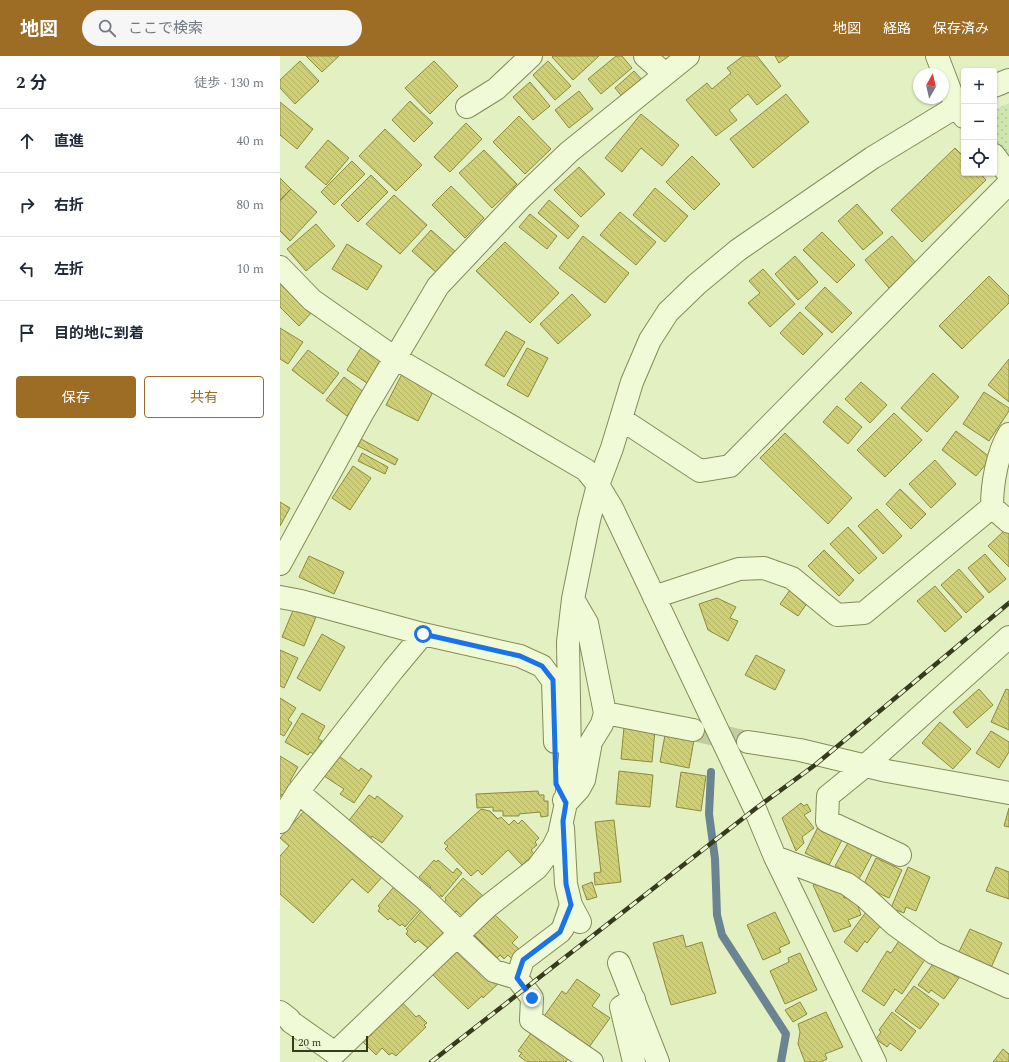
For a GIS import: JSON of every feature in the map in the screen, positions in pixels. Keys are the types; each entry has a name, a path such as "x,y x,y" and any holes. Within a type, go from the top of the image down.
{"street":[{"path":"467,107 496,89 531,56"},
{"path":"645,56 665,74"},
{"path":"280,564 363,412 438,286 522,197 569,152 688,56"},
{"path":"280,1012 291,1022 334,1053 487,907 537,868 553,847 559,835 564,812 570,756 568,642 573,599 589,520 598,485 632,382 650,340 668,312 696,284 738,250 872,158 961,108 937,56"},
{"path":"997,85 1009,80"},
{"path":"997,159 1009,175"},
{"path":"621,419 700,471 730,466 1009,183"},
{"path":"280,267 312,300 395,358 586,470 598,485 612,508 754,809 775,857 874,1062"},
{"path":"1009,434 1003,444 992,489 992,507 1009,522"},
{"path":"654,597 739,569 764,568 792,578 837,615 864,613 992,507"},
{"path":"280,597 301,601 423,634 520,656 542,666 553,680 556,784 564,812 566,884 576,914 560,932 523,960 517,978"},
{"path":"564,812 584,780 591,742 602,724 605,713 587,623 573,599"},
{"path":"280,822 298,792 423,634"},
{"path":"900,855 827,821 828,796 865,766 1009,638"},
{"path":"605,713 693,730"},
{"path":"748,742 800,750 917,777 1009,793"},
{"path":"298,792 425,899 494,971 517,978 532,998 531,1020 592,1062"},
{"path":"775,857 847,884 870,901 894,924 934,954 1009,987"},
{"path":"619,963 658,1062"},
{"path":"634,999 621,1008 634,1062"}],"green space":[{"path":"1009,103 1009,160 997,142 997,109"}],"building":[{"path":"306,56 339,56 322,72"},
{"path":"599,56 573,80 552,57"},
{"path":"616,56 622,56 632,68 601,94 588,79"},
{"path":"743,56 757,56 781,86 757,105 748,94 729,110 737,120 716,136 686,100 707,83 712,89 731,73 727,68"},
{"path":"775,56 789,56 779,63"},
{"path":"300,61 319,81 295,104 280,88 280,80"},
{"path":"434,61 458,86 430,114 405,88"},
{"path":"548,61 571,86 555,100 533,75"},
{"path":"634,71 644,82 624,99 615,88"},
{"path":"530,82 550,106 533,120 513,97"},
{"path":"579,91 593,109 569,128 555,110"},
{"path":"786,94 809,122 753,168 730,139"},
{"path":"410,101 433,123 414,142 392,120"},
{"path":"280,102 313,129 297,149 280,135"},
{"path":"641,114 679,145 662,166 641,148 622,172 605,158"},
{"path":"519,116 551,149 525,174 493,142"},
{"path":"466,123 482,139 450,172 434,157"},
{"path":"385,129 422,165 396,191 359,156"},
{"path":"328,140 349,158 326,185 305,167"},
{"path":"955,148 961,154 961,176 983,176 986,180 922,242 891,210"},
{"path":"484,150 517,184 492,208 459,173"},
{"path":"692,156 720,184 694,210 666,182"},
{"path":"352,161 365,174 334,205 321,192"},
{"path":"579,167 605,194 581,217 554,190"},
{"path":"371,175 388,192 358,222 341,205"},
{"path":"280,178 291,189 280,200"},
{"path":"451,186 484,218 465,238 432,205"},
{"path":"655,188 688,216 665,242 633,215"},
{"path":"291,189 317,212 290,241 280,231 280,201"},
{"path":"394,195 427,225 400,254 366,224"},
{"path":"549,200 579,226 568,239 538,213"},
{"path":"857,204 883,233 863,250 838,221"},
{"path":"620,212 656,242 636,265 600,235"},
{"path":"530,214 557,236 547,249 519,227"},
{"path":"316,224 335,246 306,271 287,249"},
{"path":"431,230 457,253 438,274 412,251"},
{"path":"822,232 855,265 837,283 803,250"},
{"path":"583,236 629,273 605,303 559,268"},
{"path":"892,236 917,264 889,288 865,260"},
{"path":"505,242 559,293 530,323 476,271"},
{"path":"347,244 382,266 367,290 332,269"},
{"path":"795,256 818,282 798,300 775,274"},
{"path":"763,269 795,304 770,327 748,303 760,293 749,281"},
{"path":"280,275 315,309 299,326 280,307"},
{"path":"989,276 1009,296 1009,303 962,349 939,326"},
{"path":"825,287 852,313 832,333 805,308"},
{"path":"572,294 591,315 558,344 540,324"},
{"path":"800,312 823,334 803,355 780,333"},
{"path":"280,328 303,342 288,364 280,359"},
{"path":"506,331 525,342 504,377 485,365"},
{"path":"364,343 388,358 370,385 347,370"},
{"path":"527,348 548,358 528,397 507,385"},
{"path":"308,350 339,373 323,394 292,370"},
{"path":"1009,359 1009,402 988,385"},
{"path":"403,372 435,388 418,421 386,405"},
{"path":"933,373 959,397 927,432 901,408"},
{"path":"344,377 365,393 347,416 326,400"},
{"path":"861,382 887,405 870,423 845,399"},
{"path":"984,392 1009,408 1009,411 989,441 963,424"},
{"path":"837,406 862,427 848,444 823,422"},
{"path":"894,413 922,440 885,477 857,450"},
{"path":"956,431 991,458 976,476 942,450"},
{"path":"785,433 852,498 828,524 760,458"},
{"path":"361,439 398,459 395,465 358,446"},
{"path":"362,453 388,467 385,474 358,461"},
{"path":"935,460 956,484 931,508 909,484"},
{"path":"353,466 371,478 350,510 332,498"},
{"path":"900,489 926,514 911,529 886,504"},
{"path":"280,502 290,508 280,526"},
{"path":"877,509 902,536 883,554 858,526"},
{"path":"848,527 877,558 859,574 830,544"},
{"path":"1006,529 1009,533 1009,567 988,546"},
{"path":"824,550 854,580 839,596 808,566"},
{"path":"985,554 1006,579 989,593 968,568"},
{"path":"309,556 344,572 334,594 299,577"},
{"path":"959,569 984,597 966,613 941,585"},
{"path":"935,586 962,617 945,632 917,601"},
{"path":"790,590 808,602 798,616 780,604"},
{"path":"717,598 736,607 730,618 738,621 728,641 708,630 699,604"},
{"path":"294,608 316,617 304,646 282,637"},
{"path":"322,634 345,647 320,691 297,678"},
{"path":"280,650 298,658 284,688 280,686"},
{"path":"756,655 785,670 775,690 745,675"},
{"path":"979,689 993,705 967,728 953,712"},
{"path":"1006,689 1009,690 1009,730 991,722"},
{"path":"280,698 296,708 288,720 292,723 284,736 280,734"},
{"path":"302,713 325,726 318,739 322,741 314,754 310,752 308,755 285,742"},
{"path":"940,722 971,749 953,769 922,743"},
{"path":"624,727 655,730 652,762 621,759"},
{"path":"991,731 1009,742 1009,752 999,768 976,753"},
{"path":"665,735 694,740 689,768 660,762"},
{"path":"335,753 359,771 361,768 372,776 354,803 340,794 344,789 321,774"},
{"path":"280,756 298,767 290,781 293,783 286,796 282,794 280,797"},
{"path":"619,771 653,775 650,807 616,804"},
{"path":"681,772 706,776 701,811 676,807"},
{"path":"538,791 539,795 544,795 544,801 548,801 548,816 541,817 540,812 519,814 519,816 503,816 503,811 493,811 493,807 477,808 476,794"},
{"path":"369,795 375,799 377,796 403,816 382,843 372,836 370,840 347,823"},
{"path":"801,803 804,806 807,804 811,811 804,815 814,828 802,837 804,843 796,851 782,818"},
{"path":"1009,808 1009,827 1004,826"},
{"path":"481,809 490,811 498,819 501,817 509,825 514,820 518,824 522,820 539,838 535,842 537,845 531,850 534,854 522,865 508,850 482,875 478,870 471,876 445,849 448,846 444,843"},
{"path":"305,810 383,876 368,893 352,879 313,923 280,894 280,856 289,846 280,838"},
{"path":"614,820 621,882 595,885 594,873 601,872 595,822"},
{"path":"818,827 842,840 829,865 805,853"},
{"path":"849,841 873,853 859,879 835,866"},
{"path":"876,858 902,870 889,898 863,886"},
{"path":"434,860 436,862 438,860 453,873 457,868 462,873 442,897 441,895 438,899 428,890 431,887 419,877"},
{"path":"908,867 930,877 916,911 906,907 904,913 891,908"},
{"path":"996,867 1009,872 1009,899 986,891"},
{"path":"463,878 483,896 467,920 456,911 454,913 443,904 446,900 445,898"},
{"path":"827,879 841,888 844,898 855,897 861,915 848,920 851,926 834,932 813,885"},
{"path":"592,882 597,897 587,900 582,886"},
{"path":"397,883 420,910 405,927 402,924 400,926 390,918 388,920 378,911 380,908 378,906"},
{"path":"425,907 447,929 429,949 418,940 415,943 406,934 408,931 406,929"},
{"path":"869,908 885,920 867,943 865,941 857,952 844,942"},
{"path":"775,912 790,943 779,948 781,952 763,960 747,925"},
{"path":"494,914 518,937 512,943 520,950 512,959 508,955 504,959 500,955 497,958 473,934"},
{"path":"970,929 1002,943 990,970 957,956"},
{"path":"683,935 686,947 702,942 716,993 671,1005 653,943"},
{"path":"902,936 926,958 902,994 895,989 884,1006 862,991 887,951 891,953"},
{"path":"459,946 499,983 483,998 482,996 468,1009 431,973"},
{"path":"800,953 817,990 785,1004 770,971 789,962 788,958"},
{"path":"935,961 959,978 944,999 931,990 929,993 918,985"},
{"path":"577,979 600,995 592,1006 610,1018 587,1050 542,1019 562,991 566,994"},
{"path":"914,986 939,1004 920,1029 895,1011"},
{"path":"401,1001 416,1017 419,1015 427,1023 424,1025 426,1027 396,1056 392,1053 389,1055 382,1048 376,1055 363,1042 373,1033 371,1031"},
{"path":"800,1002 807,1014 793,1022 785,1010"},
{"path":"826,1012 843,1047 825,1054 827,1059 821,1062 805,1062 798,1044 800,1032 798,1024"},
{"path":"892,1012 916,1031 901,1051 890,1043 887,1047 876,1039 881,1032 879,1030"},
{"path":"534,1029 570,1056 566,1062 527,1062 519,1056 522,1053 518,1051"},
{"path":"1003,1049 1009,1054 1009,1062 993,1062"}],"waterway":[{"path":"711,772 709,814 715,859 717,915 722,935 786,1034 781,1062"}],"tunnel":[{"path":"693,730 748,742"}],"railway":[{"path":"431,1062 755,809 815,765 1009,603"}],"route":[{"path":"423,634 520,656 542,666 553,680 556,784 566,803 563,821 566,884 571,905 563,928 560,932 523,960 517,978 532,998"}]}
